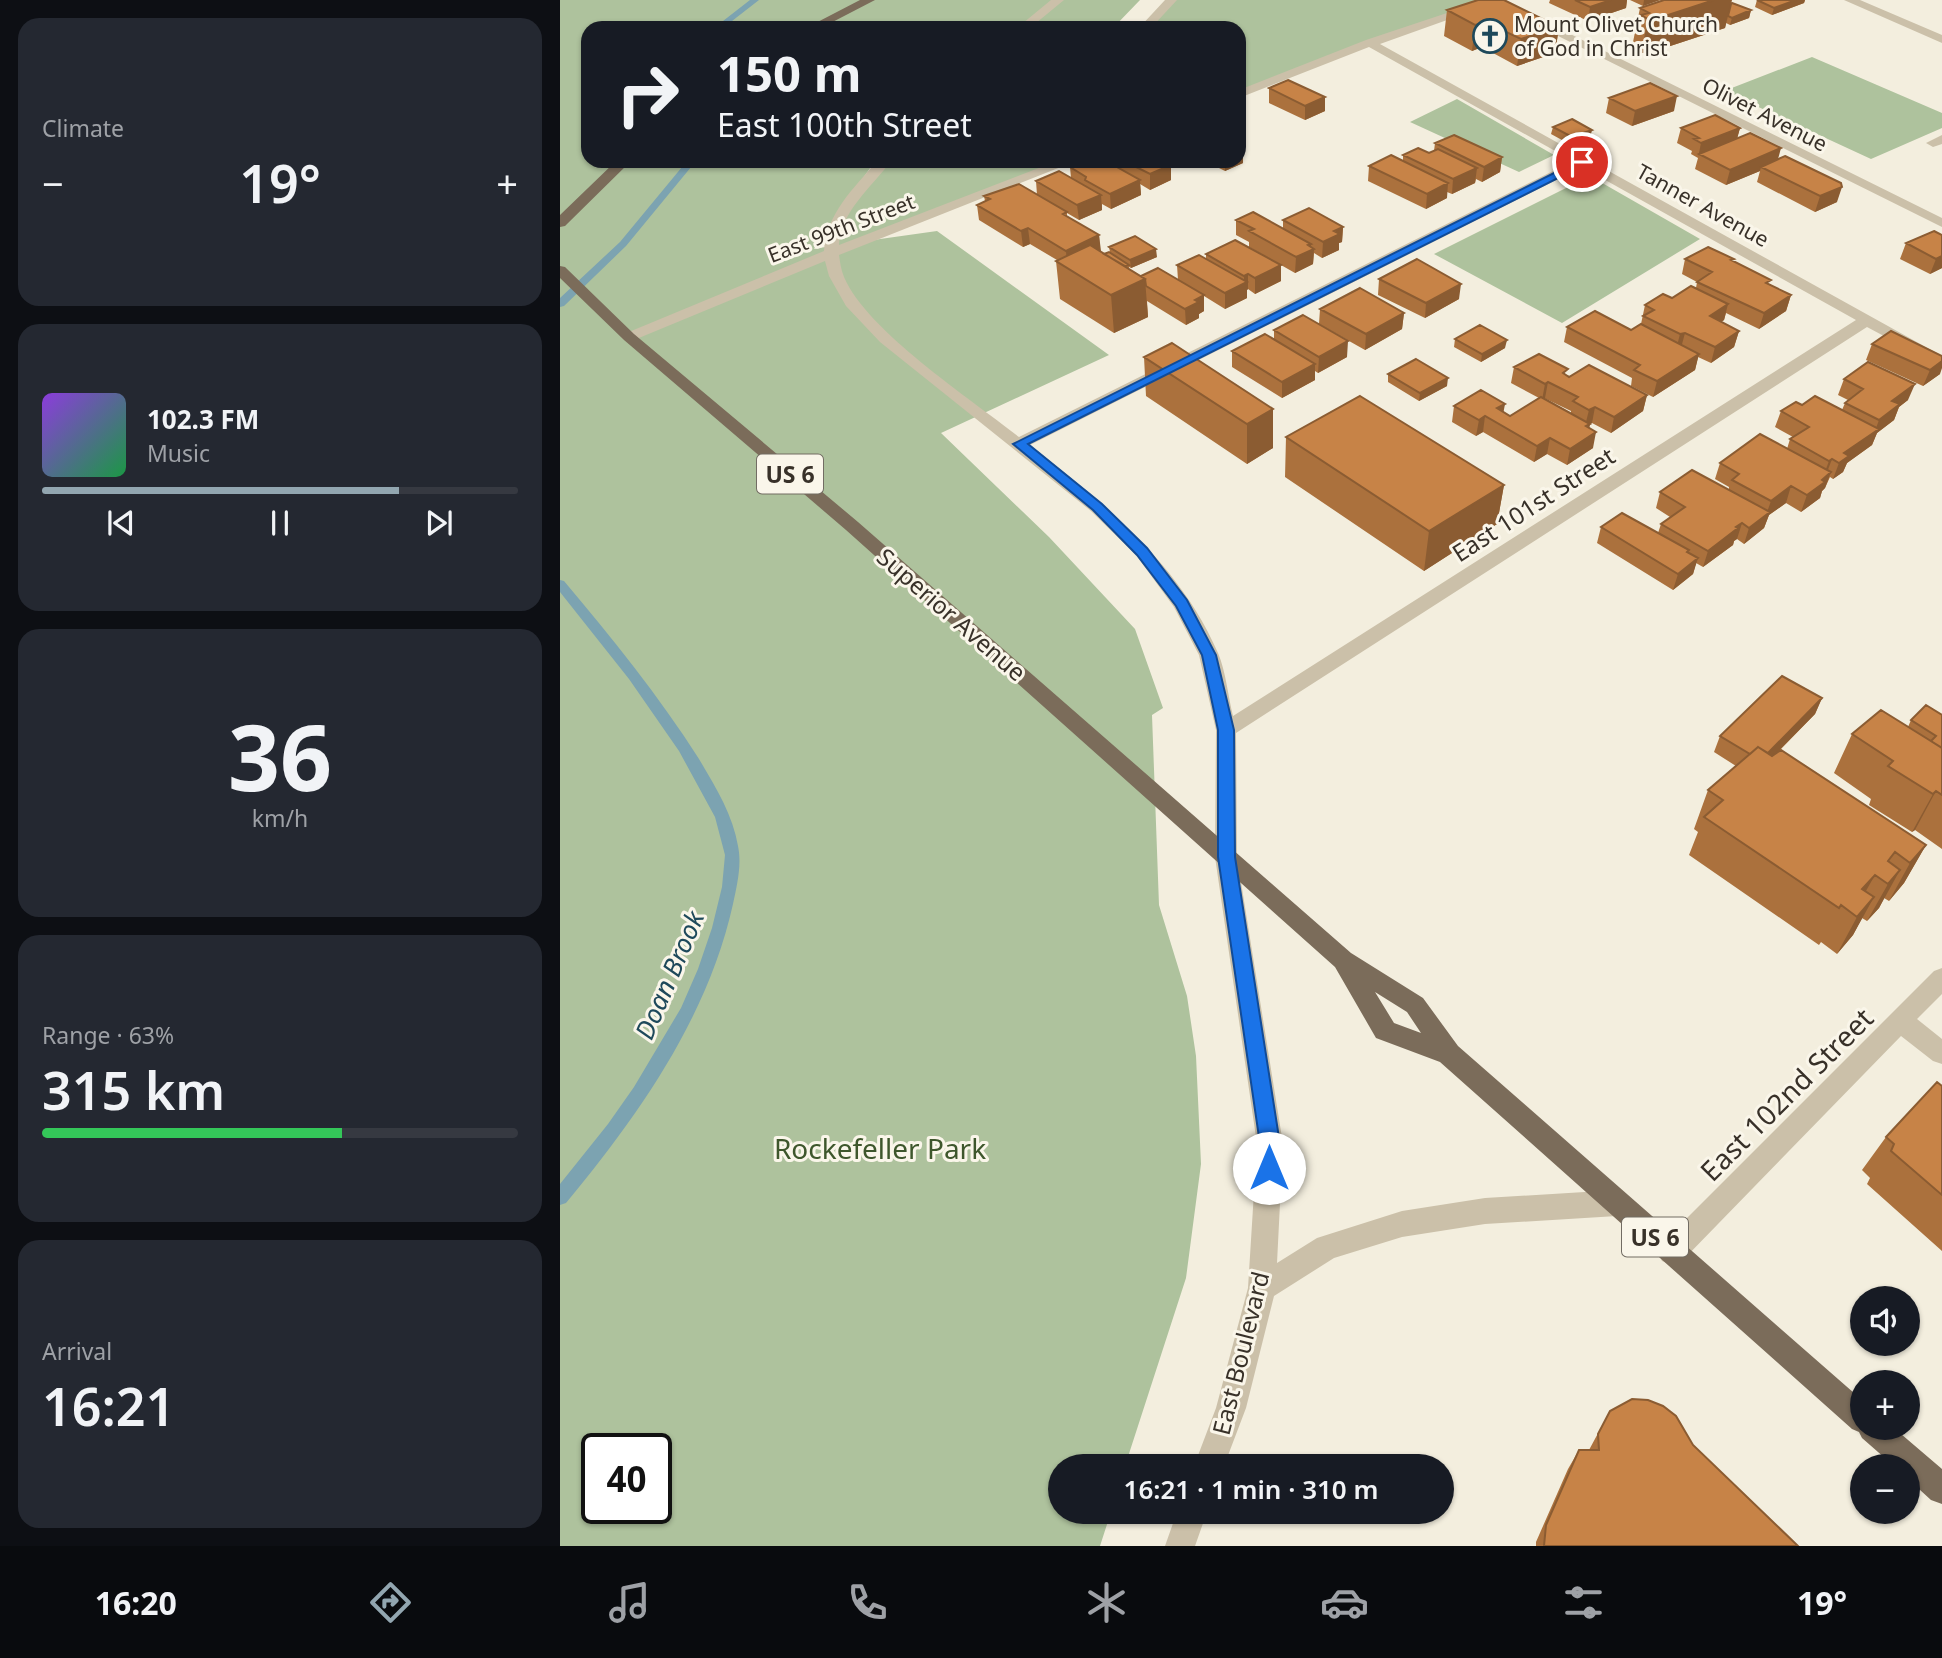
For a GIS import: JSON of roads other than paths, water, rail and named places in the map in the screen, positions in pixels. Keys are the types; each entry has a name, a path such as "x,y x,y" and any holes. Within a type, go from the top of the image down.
{"main road":[{"path":"826,21 869,0"},
{"path":"560,223 617,168"},
{"name":"Superior Avenue","path":"560,270 629,337 852,526 1343,960 1415,1005 1449,1054 1850,1408"},
{"name":"Superior Avenue","path":"1343,960 1385,1031 1449,1054"},
{"path":"1886,1440 1942,1489"}],"street":[{"path":"1032,21 1058,0"},
{"path":"1152,21 1171,0"},
{"path":"1850,0 1942,38"},
{"path":"1246,91 1370,43 1503,4"},
{"name":"Olivet Avenue","path":"1503,4 1942,223"},
{"name":"Tanner Avenue","path":"1370,43 1942,362"},
{"path":"1019,444 1582,162"},
{"path":"831,254 832,233 845,208 878,168"},
{"name":"East 99th Street","path":"629,337 1051,168"},
{"name":"East Boulevard","path":"831,254 836,276 854,306 885,339 1097,507 1142,551 1182,604 1209,655 1226,730 1226,857 1270,1144 1262,1288 1231,1408 1214,1454"},
{"name":"East 101st Street","path":"1226,730 1867,320"},
{"name":"East 102nd Street","path":"1672,1252 1902,1022 1942,978"},
{"path":"1902,1022 1942,1053"},
{"path":"1262,1288 1327,1247 1402,1224 1485,1211 1617,1203"},
{"path":"1180,1546 1188,1524"}],"waterway":[{"name":"Doan Brook","path":"727,21 755,0"},
{"name":"Doan Brook","path":"560,304 623,244 686,168"},
{"name":"Doan Brook","path":"560,584 634,675 684,747 722,817 729,835 732,855 729,887 720,928 706,969 687,1011 640,1092 614,1130 560,1197"}],"place":[{"name":"Mount Olivet Church of God in Christ","path":"1490,36"}],"park label":[{"name":"Rockefeller Park","path":"880,1148"}]}
